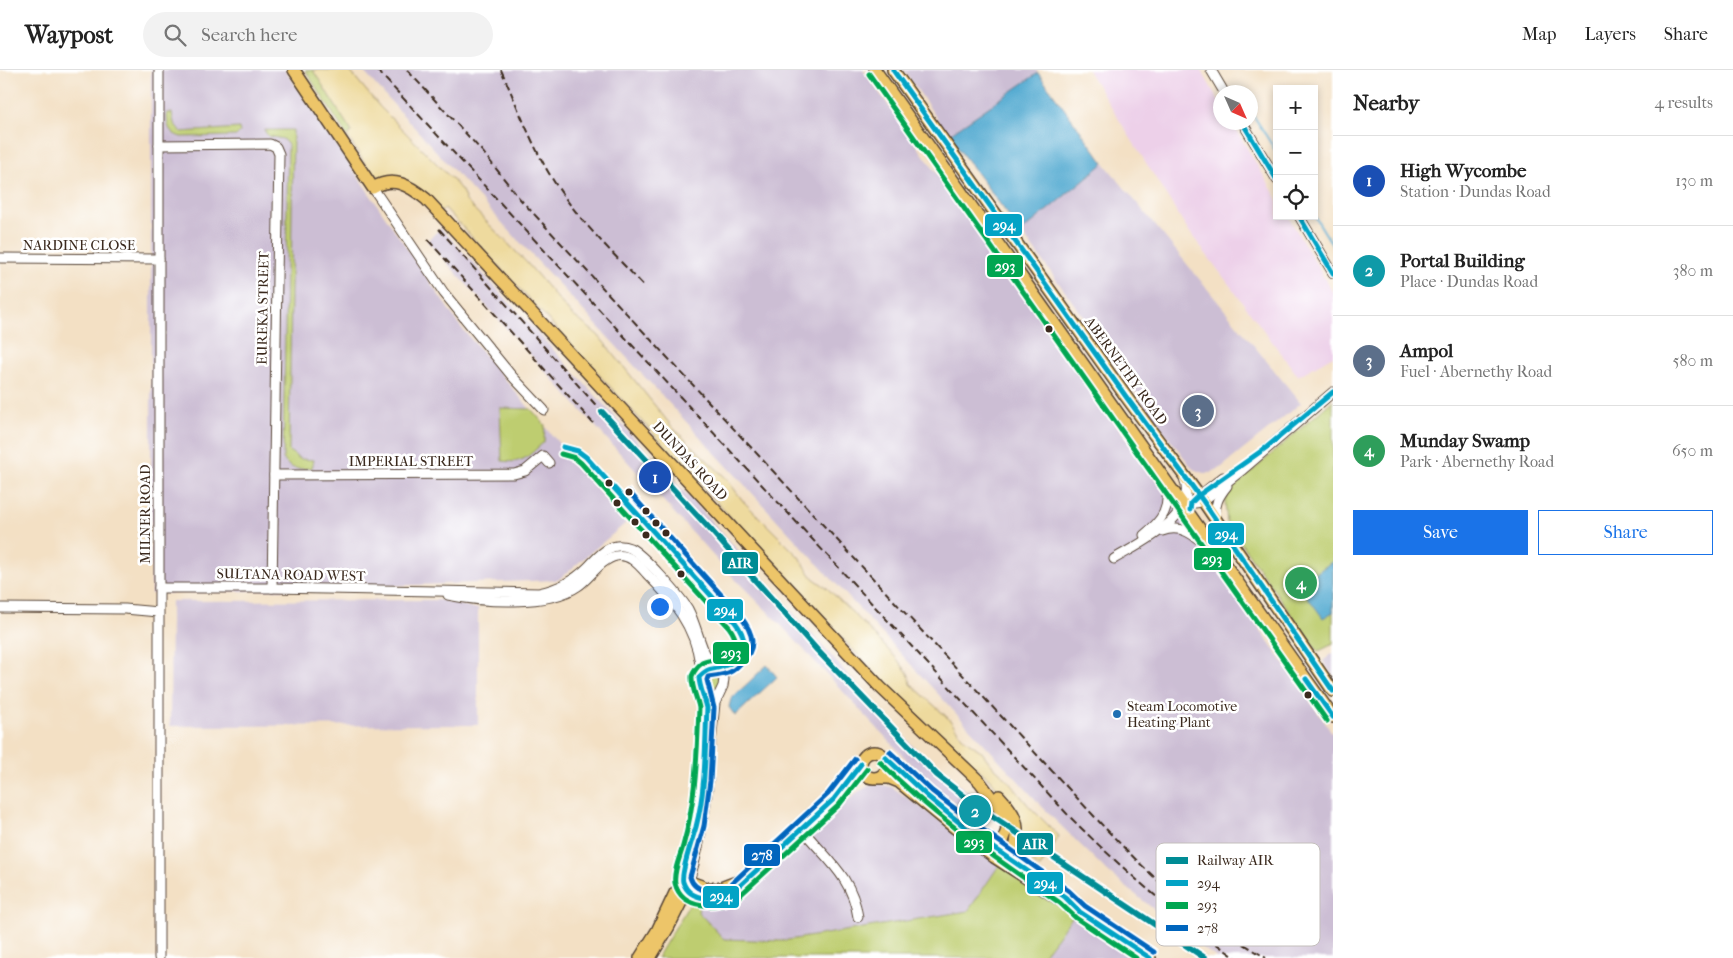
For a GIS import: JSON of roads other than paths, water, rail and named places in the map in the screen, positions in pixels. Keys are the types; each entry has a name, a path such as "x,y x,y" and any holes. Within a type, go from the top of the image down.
{"main road":[{"path":"294,70 373,188"},
{"name":"ABERNETHY ROAD","path":"875,70 1173,492 1192,501 1221,528 1333,691"},
{"name":"ABERNETHY ROAD","path":"893,70 1182,473 1192,501 1192,518 1333,717"},
{"name":"DUNDAS ROAD","path":"373,188 379,184 400,182 411,187 426,199 880,687 980,782 1004,814 1007,830 1004,858"},
{"path":"834,800 861,764 862,759 868,753 878,752 885,757 910,786 955,828 1004,858 1061,901 1150,958"},
{"path":"688,888 718,889 746,879 834,800 861,781 882,776 887,770 888,765 885,757"},
{"path":"861,764 861,768 866,775 894,780 910,786 989,844 1004,858 1021,866 1065,897 1080,912"},
{"name":"DUNDAS ROAD","path":"980,782 994,791 1004,801 1014,816 1018,831 1021,866"},
{"path":"1004,858 1014,850 1018,831"},
{"path":"989,844 999,844 1005,837"},
{"path":"640,958 688,888"},
{"path":"650,958 668,928 688,888"}],"street":[{"name":"MILNER ROAD","path":"159,70 159,958"},
{"path":"1210,70 1220,85"},
{"path":"1247,130 1274,175"},
{"name":"EUREKA STREET","path":"159,145 270,144 276,147 279,154 272,588"},
{"path":"373,188 449,300 511,375 544,410"},
{"path":"1301,220 1333,273"},
{"name":"NARDINE CLOSE","path":"0,258 158,260"},
{"path":"1221,528 1216,519 1215,510 1218,499 1227,486 1267,447 1333,392"},
{"path":"1160,472 1168,495 1164,516 1152,529 1114,559 1157,533 1192,501 1267,447"},
{"name":"IMPERIAL STREET","path":"274,475 514,474 525,471 543,456"},
{"path":"1192,501 1241,471"},
{"path":"1157,533 1171,528 1181,528 1191,533 1222,561"},
{"path":"423,591 514,593 548,591 568,584 606,550 616,546 627,547 641,556 684,604 692,618 707,659 723,675 724,683 715,703 706,805 700,845 688,888"},
{"path":"423,591 466,599 547,599 577,587 610,558 624,556 639,565 667,594 681,612 697,650 700,666 699,684 707,708 702,782 688,888"},
{"name":"SULTANA ROAD WEST","path":"159,588 423,591"},
{"path":"0,608 158,608"},
{"path":"699,677 707,669 714,668"},
{"path":"702,690 712,694 722,689"},
{"path":"802,829 847,882 853,894 858,917"}],"water":[{"path":"1038,73 1104,163 1021,232 948,135"},
{"path":"1333,561 1333,612 1323,618 1301,588 1302,583"},
{"path":"767,665 777,677 735,716 729,707 731,699"}],"waterway":[{"path":"1258,123 1273,147"},
{"path":"1317,220 1333,246"}],"railway":[{"path":"377,70 1069,816 1156,896"},
{"path":"407,70 482,151 520,199 1106,829 1156,878"},
{"path":"501,70 532,140 553,180 573,209 645,287"},
{"path":"439,229 602,412"},
{"path":"428,240 593,423"},
{"path":"1220,946 1236,958"},
{"path":"1247,946 1266,958"}],"rail line":[{"name":"AIR","path":"602,412 709,528 817,650 937,775 974,804 1156,925"},
{"name":"AIR","path":"1187,946 1205,958"}],"place":[{"name":"Ampol","path":"1198,411"},
{"name":"High Wycombe","path":"655,477"},
{"name":"Munday Swamp","path":"1301,583"},
{"name":"Steam Locomotive Heating Plant","path":"1117,714"},
{"name":"Portal Building","path":"975,811"}]}
